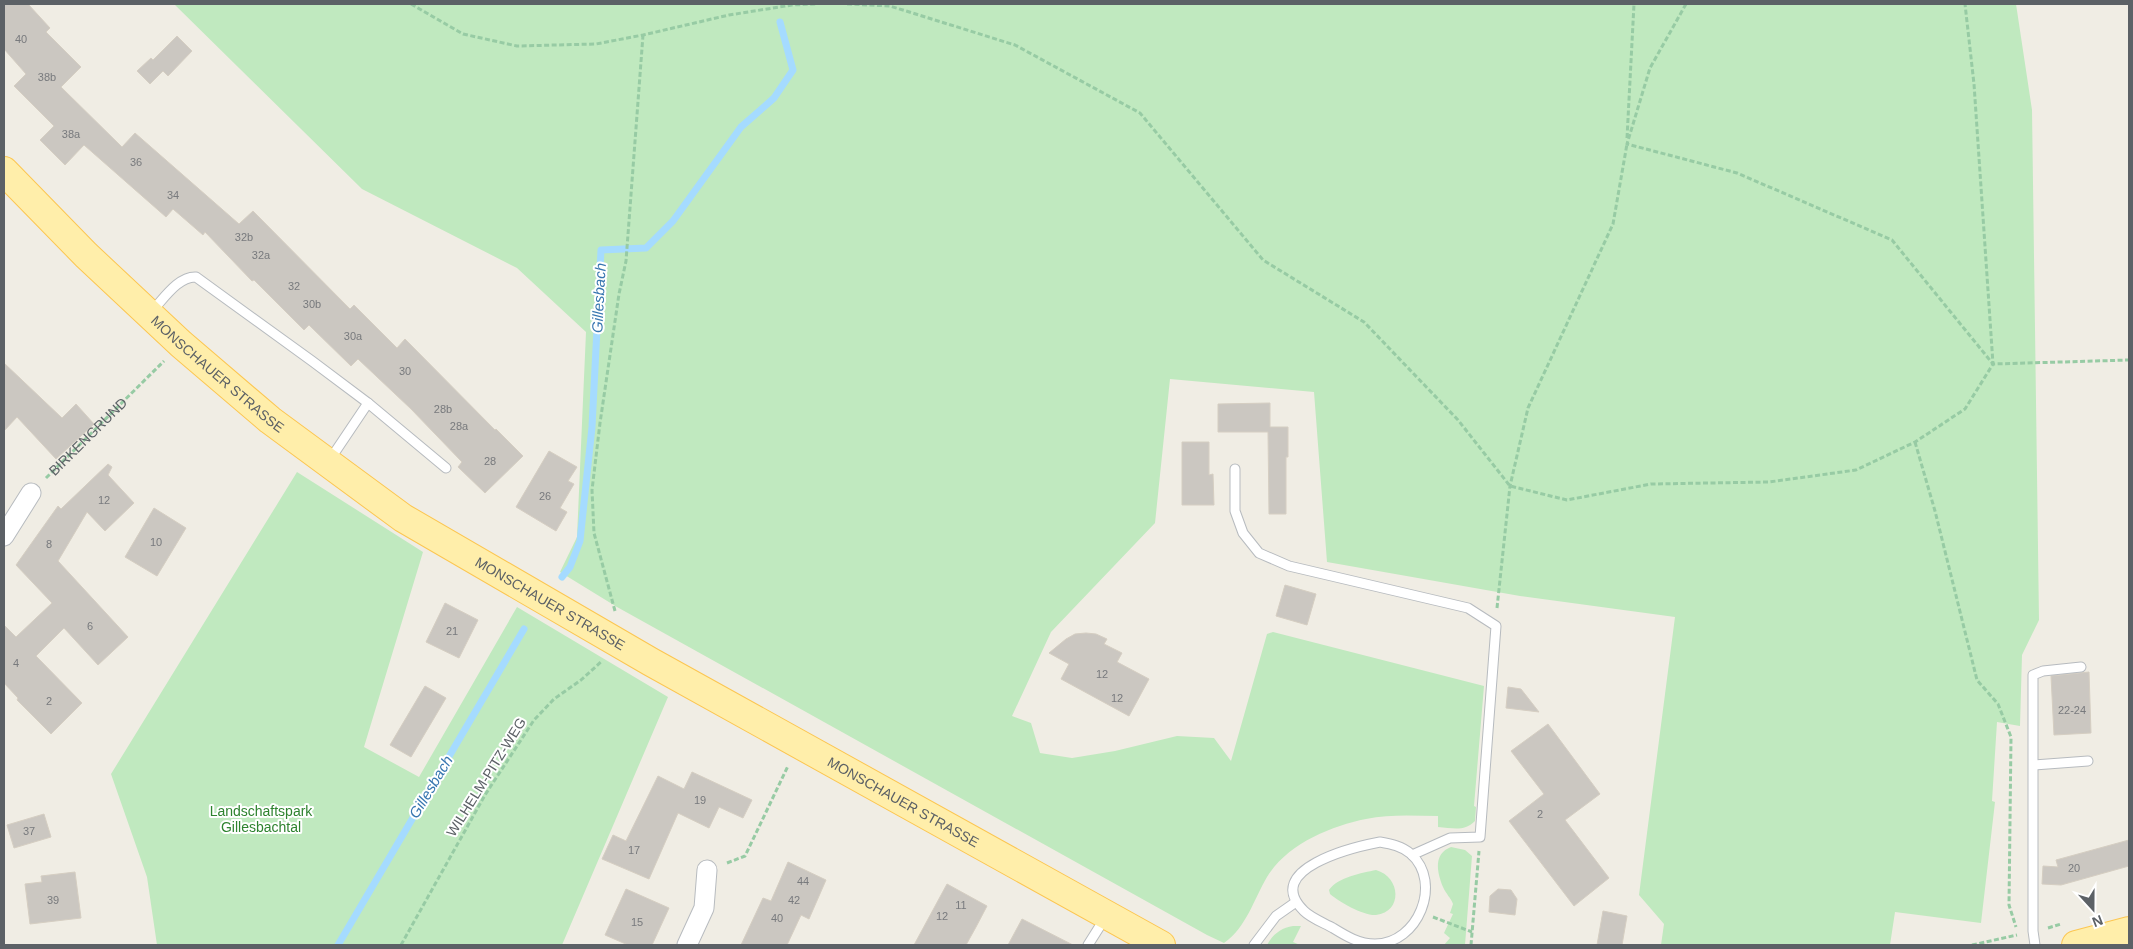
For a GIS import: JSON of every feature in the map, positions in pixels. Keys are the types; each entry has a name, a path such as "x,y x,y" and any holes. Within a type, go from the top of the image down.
{"main road":[{"name":"MONSCHAUER STRASSE","path":"4,171 86,255 181,344 270,420 403,518 614,642 1161,945"},
{"path":"2076,945 2129,931"}],"street":[{"path":"4,536 31,493"},
{"path":"687,945 704,908 708,870"}],"lane":[{"path":"149,314 180,282 189,277 196,277 368,403 446,468"},
{"path":"328,463 368,403"},
{"path":"1235,469 1235,511 1243,533 1260,553 1289,566 1468,608 1496,626 1480,838 1450,838 1412,854"},
{"path":"2035,945 2033,931 2033,675 2042,671 2081,668"},
{"path":"2034,765 2088,761"},
{"path":"1380,842 1401,848 1412,854 1422,870 1425,886 1422,911 1416,922 1407,932 1394,940 1376,944 1361,942 1345,936 1304,912 1296,902 1293,892 1295,881 1300,873 1336,853 1380,842"},
{"path":"1254,945 1276,916 1296,902"},
{"path":"1088,945 1106,916"}],"path":[{"path":"411,4 462,34 517,46 596,44 642,36 729,15 792,4 818,4"},
{"path":"847,4 890,6 1015,45 1140,113 1262,260 1364,322 1458,420 1510,486 1566,500 1651,484 1769,482 1856,470 1915,442 1965,409 1993,364 1974,84 1966,4"},
{"path":"1627,144 1634,4"},
{"path":"1496,626 1510,486 1528,408 1613,224 1627,144 1650,68 1686,4"},
{"path":"616,613 594,533 592,490 619,294 626,261 642,36"},
{"path":"1627,144 1737,173 1892,240 1993,364"},
{"name":"BIRKENGRUND","path":"31,493 181,344"},
{"path":"1993,364 2129,360"},
{"path":"1915,442 1936,511 1977,680 1998,704 2011,737 2009,904 2018,935"},
{"name":"WILHELM-PITZ-WEG","path":"401,945 485,795 534,720 554,699 581,680 602,661 614,642"},
{"path":"708,870 745,856 788,766"},
{"path":"1471,945 1480,838"},
{"path":"1422,911 1458,928 1472,932"}],"green space":[{"path":"174,4 2016,4 2032,110 2039,620 2022,655 2020,726 1997,722 1992,801 1995,802 1981,923 1895,912 1890,945 1661,945 1664,924 1639,895 1675,617 1520,596 1327,562 1314,392 1170,379 1155,523 1051,632 1012,716 1031,723 1040,753 1072,758 1115,751 1177,736 1214,738 1231,761 1267,634 1273,632 1484,686 1474,806 1476,807 1475,821 1467,827 1453,828 1438,827 1438,816 1384,816 1339,826 1298,846 1276,865 1267,877 1249,913 1232,937 1224,943 1207,935 617,607 560,572 577,537 586,332 517,268 362,189"},
{"name":"Landschaftspark Gillesbachtal","path":"297,472 423,552 364,747 419,777 517,607 668,697 562,945 157,945 147,877 111,774"},
{"path":"1451,847 1465,850 1472,856 1465,945 1444,945 1450,938 1444,933 1453,914 1450,913 1453,904 1443,887 1438,864 1441,854"},
{"path":"1376,870 1384,874 1394,887 1394,901 1391,908 1385,912 1371,915 1339,901 1330,894 1329,890 1338,882 1351,876"},
{"path":"1293,926 1301,926 1293,942 1300,945 1267,945 1278,932"}],"building":[{"path":"4,4 28,4 50,28 46,32 81,67 61,87 122,147 135,133 239,224 253,211 350,309 354,305 397,348 405,339 523,456 485,493 458,467 462,462 411,409 358,359 351,366 309,325 304,330 254,280 252,281 205,232 203,235 173,209 166,217 84,145 65,165 40,140 54,126 14,86 26,74 4,49"},
{"path":"177,36 192,51 168,76 163,71 150,84 137,71 151,58 153,60"},
{"path":"4,363 62,418 76,404 94,424 56,459 17,417 4,431"},
{"path":"1270,403 1270,427 1288,427 1286,514 1269,514 1268,432 1218,432 1218,404"},
{"path":"1182,442 1209,442 1209,475 1213,474 1214,505 1182,505"},
{"path":"549,451 577,467 568,481 574,484 560,508 567,512 556,531 516,507"},
{"path":"108,464 112,467 108,475 134,503 105,531 87,512 58,561 128,637 98,665 64,628 36,656 82,703 51,734 17,700 18,698 4,683 4,625 16,637 52,603 16,565 58,506 61,509"},
{"path":"154,508 186,528 157,576 125,557"},
{"path":"1285,585 1316,594 1307,625 1276,616"},
{"path":"445,603 478,620 459,658 426,642"},
{"path":"1075,634 1096,634 1107,639 1104,644 1122,653 1117,662 1149,679 1129,716 1061,679 1069,664 1049,653"},
{"path":"2089,672 2091,733 2054,735 2051,676"},
{"path":"425,686 446,698 411,757 390,745"},
{"path":"1508,687 1521,689 1539,712 1506,708"},
{"path":"1548,724 1600,794 1565,820 1609,878 1574,906 1509,821 1544,794 1511,751"},
{"path":"692,772 752,800 743,818 719,807 709,828 678,813 649,879 602,859 613,835 626,841 658,776 684,789"},
{"path":"44,814 51,837 14,848 7,825"},
{"path":"2129,840 2129,866 2061,885 2042,884 2043,866 2058,867 2056,860"},
{"path":"788,862 826,880 809,919 801,915 787,945 741,945 763,898 771,901"},
{"path":"75,872 81,918 30,924 25,884 42,882 41,876"},
{"path":"947,884 987,906 976,927 966,945 914,945"},
{"path":"626,889 669,908 652,945 628,945 605,935"},
{"path":"1498,889 1511,890 1517,899 1515,915 1489,912 1490,896"},
{"path":"1603,911 1627,916 1622,945 1597,945"},
{"path":"1022,919 1073,945 1008,945"}],"waterway":[{"name":"Gillesbach","path":"562,577 570,567 580,541 592,427 601,250 646,248 673,221 741,127 774,98 793,70 780,22"},
{"name":"Gillesbach","path":"338,945 524,629"}]}
